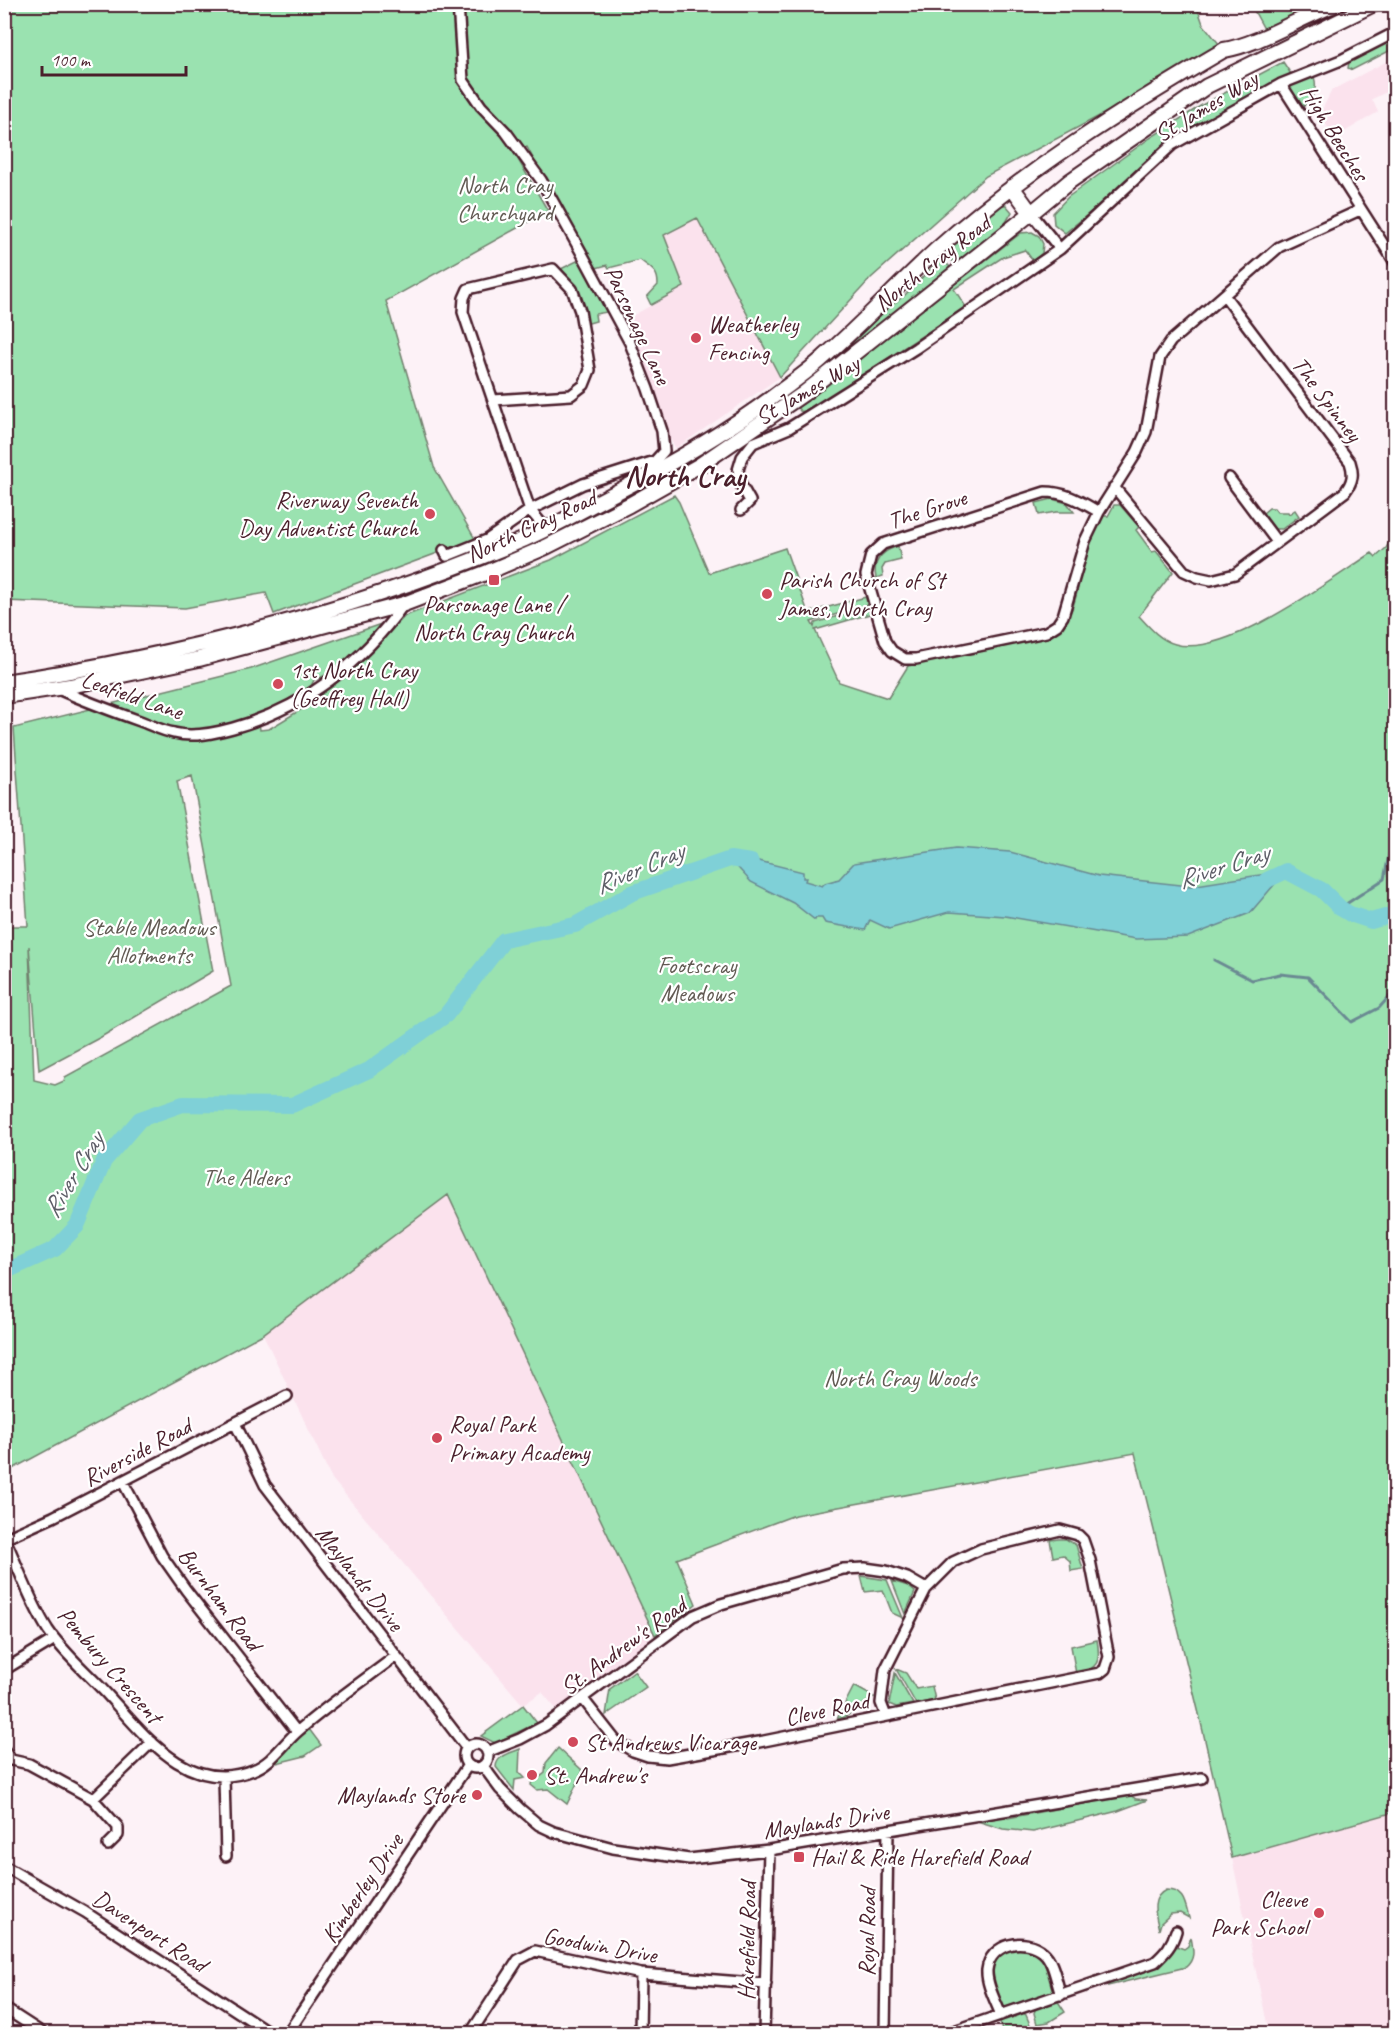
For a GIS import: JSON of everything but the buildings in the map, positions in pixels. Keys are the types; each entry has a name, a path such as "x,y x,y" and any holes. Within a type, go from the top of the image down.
{"main road":[{"name":"North Cray Road","path":"4,682 99,666 213,641 331,610 443,570 546,529 692,452 772,398 823,358 936,250 1012,187 1136,101 1224,50 1240,48 1312,13 1336,4"},
{"name":"North Cray Road","path":"4,696 199,660 404,604 546,547 629,505 700,465 803,394 1070,181 1208,86 1374,4"},
{"path":"1012,187 1031,213"}],"street":[{"name":"Parsonage Lane","path":"444,550 447,556 487,540 531,510 583,484 655,461 664,451 662,431 630,343 541,180 507,132 481,106 463,80 458,4"},
{"name":"St James Way","path":"741,510 753,503 741,485 738,470 742,457 753,443 789,428 916,348 1059,249 1172,145 1281,84 1341,60 1395,32"},
{"name":"High Beeches","path":"1281,84 1395,264"},
{"name":"The Grove","path":"1099,512 1070,496 1059,492 1046,492 883,544 870,555 866,575 885,641 892,651 905,659 915,659 1046,632 1057,625 1063,616 1086,541 1099,512 1137,452 1146,432 1160,357 1171,341 1279,247 1360,210"},
{"path":"1031,213 1059,249"},
{"path":"493,400 571,395 584,385 590,370 580,310 572,289 553,269 468,289 464,298 463,312 493,400 531,510 546,529"},
{"name":"The Spinney","path":"1114,487 1184,571 1211,580 1235,574 1345,492 1352,483 1353,472 1350,462 1224,295"},
{"path":"1229,478 1277,542"},
{"name":"Leafield Lane","path":"56,688 176,734 212,734 278,711 311,694 353,661 376,639 404,604"},
{"name":"Riverside Road","path":"5,1539 123,1482 287,1396"},
{"name":"Maylands Drive","path":"235,1423 265,1485 467,1748"},
{"name":"Burnham Road","path":"123,1482 162,1556 297,1732"},
{"name":"Cleve Road","path":"583,1699 616,1741 633,1751 648,1756 667,1758 759,1742 1100,1673 1104,1669 1108,1657 1090,1560 1083,1540 1078,1535 1069,1531 1051,1531 973,1551 953,1562 926,1589"},
{"name":"Pembury Crescent","path":"5,1539 37,1609 55,1639 152,1742 174,1761 188,1769 224,1777 238,1775 260,1767 297,1732 396,1656"},
{"name":"St. Andrew's Road","path":"488,1752 546,1725 693,1616 721,1604 843,1569 865,1568 886,1571 907,1578 926,1589"},
{"path":"886,1716 881,1703 885,1670 926,1589"},
{"path":"4,1670 55,1639"},
{"path":"93,1799 152,1742"},
{"path":"475,1744 483,1746 488,1752 487,1761 483,1766 475,1768 468,1765 464,1757 467,1748 475,1744"},
{"path":"4,1750 8,1765 29,1764 93,1799 118,1827 118,1835 108,1845"},
{"name":"Kimberley Drive","path":"287,2034 468,1765"},
{"name":"Maylands Drive","path":"483,1766 500,1789 533,1820 554,1832 612,1848 688,1859 769,1850 1202,1778"},
{"path":"224,1777 226,1856"},
{"name":"Royal Road","path":"885,2034 888,1830"},
{"name":"Harefield Road","path":"764,2034 769,1850"},
{"name":"Davenport Road","path":"4,1866 85,1912 272,2034"},
{"path":"945,2034 1155,1962 1166,1952 1176,1931"},
{"path":"1001,2015 987,1969 999,1950 1016,1943 1024,1942 1033,1945 1049,1958 1061,1995"},
{"name":"Goodwin Drive","path":"470,2034 518,1960 534,1951 641,1974 766,1984"},
{"path":"640,2034 641,1974"},
{"path":"4,2008 44,2034"}],"shaded area":[{"path":"1395,57 1395,88 1372,99 1378,112 1334,138 1320,114 1332,90"},
{"name":"Weatherley Fencing","path":"697,218 780,377 676,448 669,438 642,355 625,320 684,287 664,235"},
{"name":"Royal Park Primary Academy","path":"448,1195 655,1635 556,1709 542,1692 523,1705 332,1479 263,1334"},
{"name":"Cleeve Park School","path":"1395,1812 1395,2033 1269,2033 1232,1858"}],"green space":[{"name":"North Cray Churchyard","path":"1196,4 1203,24 1224,50 986,176 871,278 780,377 697,218 664,235 684,287 651,305 647,297 658,285 657,276 653,270 640,260 609,268 607,265 592,269 527,147 512,149 548,211 386,301 434,467 475,539 274,614 266,593 185,608 5,601 4,5"},
{"path":"1251,5 1316,5 1264,29"},
{"path":"1395,39 1395,48 1352,70 1348,68 1349,62"},
{"path":"1283,62 1291,74 1169,139 1103,202 1065,233 1054,224 1053,213 1068,197 1150,138 1202,105"},
{"path":"1311,76 1315,81 1314,93 1304,106 1300,105 1290,92 1291,84"},
{"path":"999,205 1006,205 1012,212 1002,229 957,264 951,260 946,253"},
{"path":"1032,232 1039,236 1043,244 1042,253 1033,261 1025,250 1003,257 954,289 966,307 806,412 800,411 796,406 1021,233"},
{"path":"941,258 952,269 779,405 691,463 689,459 905,295"},
{"path":"579,260 607,312 595,314 596,321 585,324 569,278 559,270"},
{"name":"Footscray Meadows","path":"674,495 709,573 785,548 806,607 806,613 866,597 867,605 811,622 814,627 815,623 868,607 870,614 815,630 839,682 888,698 908,666 1049,636 1059,628 1072,610 1089,544 1103,516 1108,516 1114,505 1120,505 1139,527 1136,530 1152,552 1156,551 1173,572 1139,616 1160,636 1175,644 1196,646 1221,640 1248,629 1304,598 1372,553 1376,557 1386,548 1395,532 1395,1812 1232,1858 1135,1453 795,1515 677,1559 696,1604 655,1635 448,1195 263,1334 5,1473 4,926 28,926 14,728 251,669 381,624 351,656 334,670 314,680 310,688 258,715 260,730 269,729 315,701 320,704 324,702 320,694 351,672 405,616 551,560","holes":["192,776 231,986 65,1077 64,1081 55,1085 34,1080 29,946 39,1070 101,1037 213,971 177,781"]},
{"path":"1052,499 1067,503 1074,512 1039,515 1036,503"},
{"path":"1269,508 1289,514 1295,510 1299,516 1282,529 1275,529 1263,513"},
{"path":"898,546 901,560 885,564 882,569 883,576 876,578 877,561 887,551"},
{"path":"1066,1539 1076,1545 1083,1569 1071,1571 1070,1561 1063,1555 1053,1557 1050,1540"},
{"path":"861,1576 887,1580 903,1618 892,1613 883,1590 865,1592"},
{"path":"892,1581 908,1586 915,1592 905,1614"},
{"path":"1097,1640 1098,1659 1096,1663 1089,1670 1076,1674 1071,1646"},
{"path":"896,1669 906,1673 916,1689 932,1686 935,1700 916,1704"},
{"path":"634,1671 646,1687 606,1715 610,1689"},
{"path":"895,1673 913,1704 896,1707 889,1704"},
{"path":"854,1686 874,1697 845,1717 837,1719"},
{"path":"523,1705 537,1723 495,1743 481,1736"},
{"path":"309,1729 321,1745 305,1756 277,1763 275,1761"},
{"path":"558,1748 583,1771 567,1804 548,1789 537,1790 531,1785 532,1780 536,1780 545,1773 546,1763"},
{"path":"520,1749 519,1772 525,1778 515,1780 514,1790 496,1767 498,1760"},
{"path":"1130,1795 1136,1799 1147,1800 1118,1811 1033,1832 1003,1829 977,1821 1003,1816 1008,1818"},
{"path":"1166,1890 1177,1892 1183,1898 1189,1918 1180,1913 1171,1914 1161,1923 1159,1930 1155,1913 1156,1902 1161,1893"},
{"path":"1191,1937 1193,1957 1186,1967 1108,1986 1109,1983 1154,1966 1176,1946 1184,1949 1188,1946"},
{"path":"1017,1947 1026,1947 1043,1958 1053,1992 1051,1995 1005,2011 994,1984 993,1964 1001,1954"},
{"path":"1057,2000 1065,2012 1049,2022 1037,2024 1034,2013 1036,2007"},
{"path":"1022,2012 1026,2015 1031,2027 1021,2031 1002,2033 1000,2020"}],"water":[{"path":"956,848 1010,852 1099,876 1190,886 1286,871 1250,913 1188,937 1136,939 1005,916 949,912 889,929 870,920 865,930 825,923 822,918 815,920 793,903 751,882 730,859 743,857 803,872 805,881 822,886 839,879 854,863"}],"waterway":[{"path":"1340,908 1384,879 1390,850 1396,844"},
{"name":"River Cray","path":"4,1272 55,1249 77,1226 104,1161 140,1119 183,1104 292,1105 369,1070 446,1015 504,940 575,925 632,893 730,859 751,862"},
{"name":"River Cray","path":"1267,880 1286,871 1322,890 1340,908 1350,914 1371,921 1396,914"},
{"path":"1214,960 1252,980 1280,974 1308,977 1352,1022 1379,1008 1396,989"}],"place":[{"name":"Weatherley Fencing","path":"696,338"},
{"name":"Riverway Seventh Day Adventist Church","path":"430,514"},
{"name":"Parsonage Lane / North Cray Church","path":"494,580"},
{"name":"Parish Church of St James, North Cray","path":"767,594"},
{"name":"1st North Cray (Geoffrey Hall)","path":"278,684"},
{"name":"Royal Park Primary Academy","path":"437,1438"},
{"name":"St Andrews Vicarage","path":"573,1742"},
{"name":"St. Andrew's","path":"532,1775"},
{"name":"Maylands Store","path":"477,1795"},
{"name":"Hail & Ride Harefield Road","path":"799,1857"},
{"name":"Cleeve Park School","path":"1319,1913"}],"district":[{"name":"North Cray","path":"685,476"}],"park label":[{"name":"Stable Meadows Allotments","path":"149,941"},
{"name":"The Alders","path":"246,1177"},
{"name":"North Cray Woods","path":"900,1378"}]}
